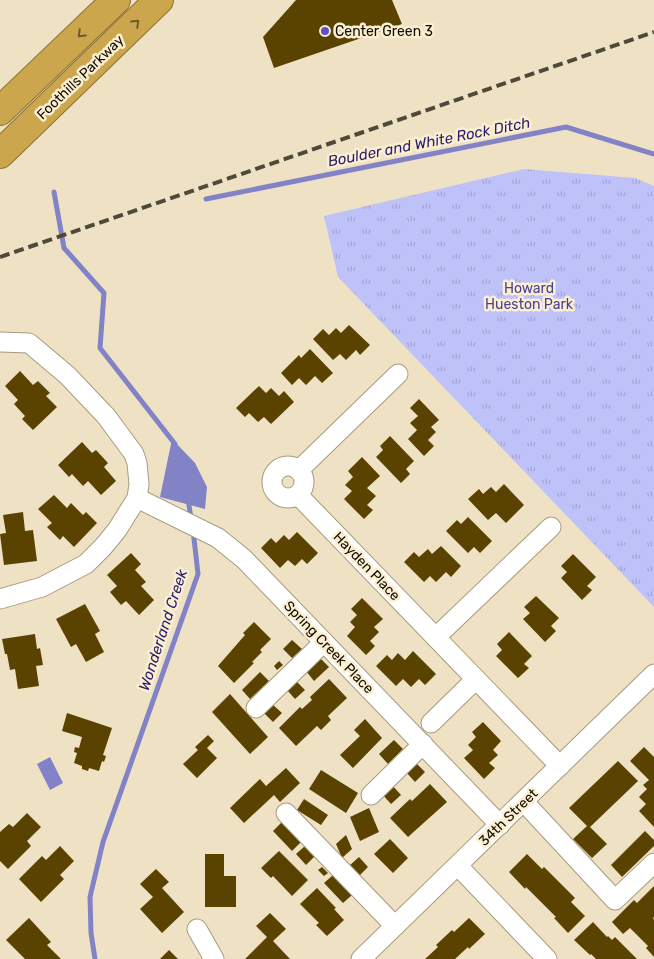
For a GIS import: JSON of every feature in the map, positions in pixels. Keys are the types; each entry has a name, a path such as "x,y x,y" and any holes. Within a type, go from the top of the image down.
{"highway":[{"path":"0,111 116,0"},
{"name":"Foothills Parkway","path":"0,154 159,0"}],"street":[{"path":"0,342 30,343 67,375 106,416 134,454 139,484 137,498 117,530 86,564 42,587 0,599"},
{"path":"299,470 398,374"},
{"path":"284,466 295,467 299,470 305,480 303,490 298,496 290,498 279,496 273,488 272,482 275,472 284,466"},
{"name":"Hayden Place","path":"298,496 560,766"},
{"name":"Spring Creek Place","path":"137,498 218,538 244,559 500,825"},
{"path":"436,637 551,527"},
{"path":"256,708 324,642"},
{"name":"34th Street","path":"361,959 654,674"},
{"path":"431,723 476,679"},
{"path":"371,795 423,744"},
{"path":"524,802 615,900 654,863"},
{"path":"286,813 395,926"},
{"path":"458,866 547,959"},
{"path":"197,929 214,959"}],"green space":[{"name":"Howard Hueston Park","path":"524,169 635,178 654,186 654,607 338,277 324,216"}],"shaded area":[{"path":"172,439 195,463 207,487 205,509 160,497"},
{"path":"50,757 63,783 50,790 37,764"}],"building":[{"name":"Center Green 3","path":"296,0 392,0 402,24 274,68 263,37"},
{"path":"349,325 370,345 360,355 356,350 346,360 340,354 333,360 313,339 323,329 329,335 336,328 341,333"},
{"path":"310,349 333,373 322,383 315,376 306,385 299,378 292,385 281,373 299,355 301,358"},
{"path":"20,371 33,385 38,381 50,393 46,396 57,407 33,430 22,419 25,416 14,404 18,400 5,386"},
{"path":"259,386 266,393 271,388 279,396 284,391 294,402 271,424 264,417 258,422 249,413 245,417 236,408"},
{"path":"419,399 439,420 431,427 436,432 428,440 434,446 424,456 408,439 417,430 410,423 418,416 410,408"},
{"path":"390,436 414,461 406,469 410,474 401,483 376,457 383,450 380,446"},
{"path":"82,442 92,453 96,450 108,463 104,467 116,481 101,495 88,481 83,486 72,474 69,477 58,465"},
{"path":"362,457 380,476 367,488 376,496 367,505 373,510 364,519 344,499 352,491 345,485 353,477 348,471"},
{"path":"504,484 524,505 506,523 496,513 488,520 468,499 479,489 483,494 491,487 496,492"},
{"path":"54,495 67,508 71,503 83,515 86,512 97,523 74,547 63,536 60,540 47,527 52,523 38,509"},
{"path":"23,512 25,531 33,530 37,561 4,565 0,534 6,533 3,515"},
{"path":"468,517 492,541 480,553 474,547 468,553 446,531 457,520 461,524"},
{"path":"297,532 318,553 307,564 302,559 295,566 288,560 280,568 261,548 271,538 276,543 284,535 289,540"},
{"path":"441,546 461,566 451,577 446,572 436,582 430,576 424,582 404,562 414,552 419,557 428,549 432,554"},
{"path":"131,553 141,564 135,570 146,582 141,586 154,600 139,615 126,601 121,605 110,592 117,586 107,575"},
{"path":"573,554 596,577 587,586 592,590 582,600 561,578 567,572 561,566"},
{"path":"536,596 559,618 551,626 556,631 545,642 523,619 530,613 524,607"},
{"path":"362,598 383,619 374,627 379,632 370,641 375,646 366,655 347,636 355,627 350,622 357,615 351,609"},
{"path":"85,604 100,631 95,634 104,652 86,662 76,644 71,647 56,619"},
{"path":"254,622 271,639 260,650 262,652 252,662 254,663 234,683 218,666 245,635 243,633"},
{"path":"509,632 532,656 524,664 529,668 518,678 496,656 502,650 497,644"},
{"path":"35,634 37,649 40,648 43,665 36,666 39,686 18,689 15,669 10,670 2,639"},
{"path":"292,640 302,649 292,658 283,649"},
{"path":"413,651 436,674 425,685 419,679 411,687 403,679 396,686 376,666 387,655 392,660 398,653 405,660"},
{"path":"320,658 329,667 314,681 306,671"},
{"path":"279,661 283,665 277,670 274,666"},
{"path":"260,672 269,681 250,699 242,690"},
{"path":"329,679 347,698 328,716 331,720 321,730 317,726 296,746 279,728 300,707 302,709 312,700 310,697"},
{"path":"296,681 305,690 295,699 287,690"},
{"path":"230,694 268,737 250,754 212,712"},
{"path":"272,704 282,713 273,722 263,712"},
{"path":"67,713 112,728 103,755 106,756 104,762 102,761 99,771 89,768 88,771 74,763 77,753 74,752 75,747 79,748 82,737 62,731"},
{"path":"365,719 382,738 353,768 340,755 360,736 354,730"},
{"path":"483,722 501,741 493,750 498,755 489,763 495,768 484,779 464,758 473,750 468,745 476,737 472,732"},
{"path":"208,735 214,741 207,748 217,758 197,778 183,764 198,750 195,747"},
{"path":"394,740 403,749 388,764 379,754"},
{"path":"644,747 654,757 654,827 639,811 646,804 639,797 647,789 643,785 649,780 630,761"},
{"path":"618,761 638,781 590,827 607,844 592,858 573,839 587,826 569,808"},
{"path":"416,763 425,772 415,782 406,772"},
{"path":"286,768 300,783 280,802 274,795 244,823 230,808 260,779 266,786"},
{"path":"321,770 358,793 346,813 309,789"},
{"path":"430,784 447,802 408,837 390,818 410,799 412,801"},
{"path":"392,785 401,795 391,804 382,794"},
{"path":"304,799 328,815 321,825 297,810"},
{"path":"369,808 379,832 360,841 350,817"},
{"path":"27,813 41,827 27,841 31,846 8,869 0,861 0,832 9,824 13,827"},
{"path":"282,822 301,842 292,851 273,831"},
{"path":"645,831 654,840 654,846 622,877 611,865"},
{"path":"346,835 352,849 342,858 336,844"},
{"path":"390,839 408,858 393,873 374,854"},
{"path":"60,846 74,861 60,875 64,879 41,902 19,879 42,856 46,860"},
{"path":"305,846 315,856 306,865 296,854"},
{"path":"279,851 308,880 292,896 273,876 271,878 261,868"},
{"path":"205,854 224,854 224,876 236,876 236,907 205,907"},
{"path":"527,854 542,869 544,867 575,898 571,902 585,916 568,933 554,918 556,917 509,872"},
{"path":"359,857 368,867 359,876 349,866"},
{"path":"322,867 328,873 324,876 318,870"},
{"path":"156,869 169,882 162,888 184,912 162,933 140,909 153,897 140,884"},
{"path":"333,875 352,895 343,903 324,883"},
{"path":"654,886 654,957 646,948 648,946 630,928 623,934 612,922 634,900 637,903"},
{"path":"317,888 336,908 334,909 344,920 327,936 316,925 319,923 300,904"},
{"path":"270,913 286,929 273,941 290,959 245,959 267,937 256,926"},
{"path":"29,918 51,942 47,945 61,959 25,959 6,940"},
{"path":"469,918 485,934 469,949 468,947 455,959 425,959 452,930 454,932"},
{"path":"593,922 607,937 612,940 615,937 637,959 596,959 590,955 574,940"},
{"path":"169,950 178,959 160,959"}],"waterway":[{"name":"Boulder and White Rock Ditch","path":"206,199 566,127 654,154"},
{"name":"Wonderland Creek","path":"54,192 64,248 104,293 100,348 175,444"},
{"name":"Wonderland Creek","path":"188,498 191,519"},
{"name":"Wonderland Creek","path":"95,959 91,933 90,897 103,842 198,574 193,530"}],"railway":[{"path":"0,257 654,32"}],"place":[{"name":"Center Green 3","path":"325,31"}]}
